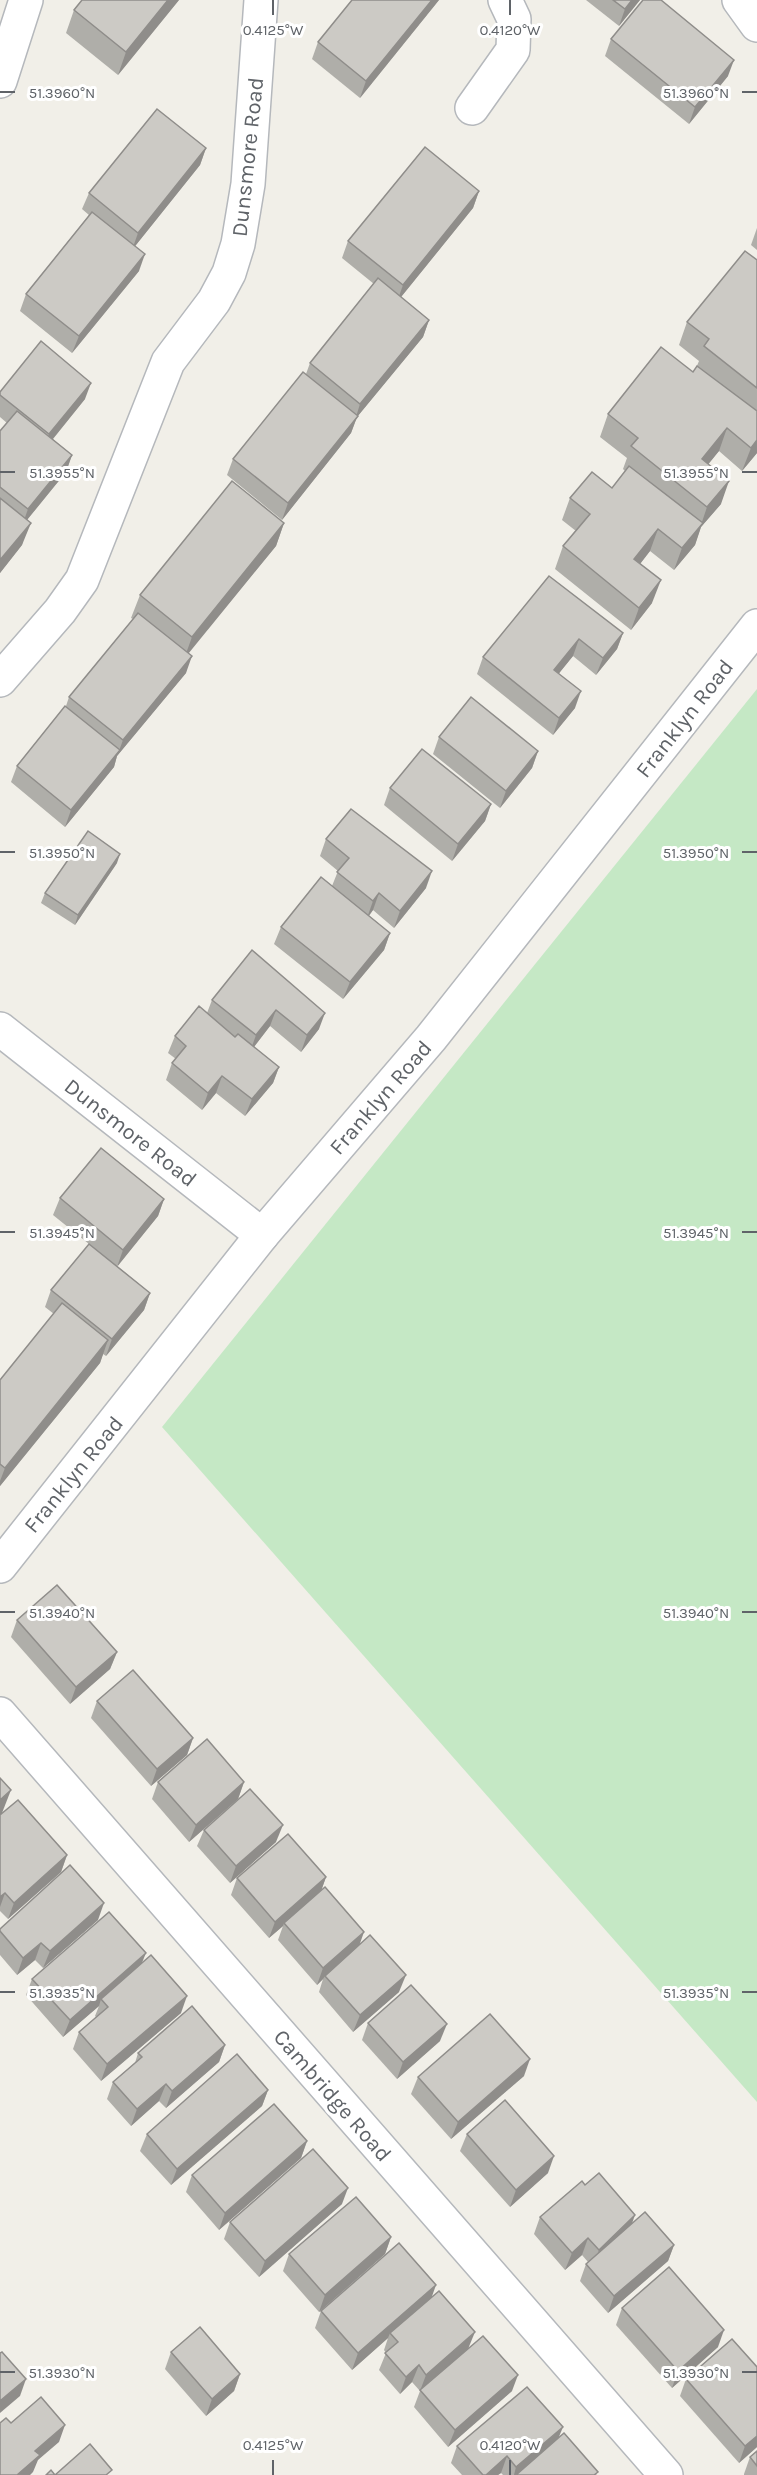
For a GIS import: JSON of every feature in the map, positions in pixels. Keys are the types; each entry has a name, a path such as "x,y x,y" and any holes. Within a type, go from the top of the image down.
{"street":[{"path":"0,81 26,0"},
{"name":"Dunsmore Road","path":"0,680 60,611 82,580 168,362 214,301 229,273 238,244 248,184 261,0"},
{"path":"472,108 513,50 514,20 505,0"},
{"path":"740,0 757,25"},
{"name":"Franklyn Road","path":"0,1566 262,1235 431,1038 757,626"},
{"name":"Dunsmore Road","path":"0,1029 262,1235"},
{"name":"Cambridge Road","path":"0,1714 666,2475"}],"green space":[{"path":"757,689 757,2102 162,1427"}],"building":[{"path":"82,0 168,0 126,52 74,10"},
{"path":"352,0 432,0 366,81 318,42"},
{"path":"613,0 632,0 625,9"},
{"path":"643,0 661,0 734,60 695,107 611,39"},
{"path":"157,109 206,148 138,233 89,193"},
{"path":"425,147 479,191 403,285 348,241"},
{"path":"92,212 145,254 79,336 26,294"},
{"path":"745,251 757,260 757,388 704,346 709,339 687,322"},
{"path":"378,278 429,320 360,404 310,363"},
{"path":"41,341 91,383 49,434 0,395 0,392"},
{"path":"661,347 693,372 697,366 757,411 757,440 751,448 727,428 702,459 729,481 707,507 631,446 638,438 608,414"},
{"path":"303,372 358,416 288,503 233,459"},
{"path":"17,411 72,455 28,509 0,487 0,431"},
{"path":"629,466 703,523 682,548 658,529 634,559 661,580 639,608 563,546 590,514 570,498 592,472 612,488"},
{"path":"232,481 284,523 192,637 140,595"},
{"path":"0,498 31,523 0,560"},
{"path":"549,576 623,633 603,658 579,639 554,670 581,691 559,718 483,657"},
{"path":"138,613 192,656 123,740 69,697"},
{"path":"471,697 538,751 506,791 439,737"},
{"path":"65,706 120,750 71,810 17,766"},
{"path":"422,749 491,804 458,844 390,788"},
{"path":"351,809 432,871 400,911 379,893 373,901 337,872 349,858 326,839"},
{"path":"88,831 120,854 78,915 45,893"},
{"path":"321,877 390,933 350,982 281,927"},
{"path":"252,950 325,1013 307,1035 276,1010 256,1035 212,1000"},
{"path":"199,1006 235,1037 238,1034 279,1067 252,1099 222,1076 208,1093 172,1063 186,1046 175,1036"},
{"path":"101,1148 164,1199 123,1250 60,1198"},
{"path":"89,1244 150,1293 112,1339 51,1290"},
{"path":"62,1303 108,1340 5,1468 0,1464 0,1380"},
{"path":"57,1585 117,1652 76,1687 17,1620"},
{"path":"133,1670 193,1738 157,1769 97,1701"},
{"path":"207,1739 244,1782 196,1825 158,1782"},
{"path":"0,1778 11,1790 0,1800"},
{"path":"250,1789 283,1825 236,1866 204,1830"},
{"path":"18,1800 67,1855 14,1903 5,1893 0,1897 0,1815"},
{"path":"288,1834 326,1877 275,1922 237,1878"},
{"path":"70,1865 104,1903 50,1951 41,1943 23,1958 0,1929"},
{"path":"325,1887 364,1932 323,1968 284,1923"},
{"path":"109,1912 146,1953 70,2020 32,1979"},
{"path":"370,1935 406,1975 360,2015 325,1976"},
{"path":"151,1955 187,1996 107,2064 79,2032 108,2007 101,1999"},
{"path":"411,1985 447,2024 403,2062 368,2023"},
{"path":"192,2006 225,2045 172,2091 166,2084 137,2109 113,2082 142,2057 138,2053"},
{"path":"490,2014 530,2059 458,2122 418,2077"},
{"path":"237,2054 268,2090 177,2169 147,2134"},
{"path":"505,2100 554,2156 516,2190 467,2134"},
{"path":"274,2104 307,2141 225,2213 192,2175"},
{"path":"313,2149 348,2188 265,2261 230,2222"},
{"path":"599,2173 635,2215 599,2250 588,2238 572,2253 540,2217 582,2181 585,2185"},
{"path":"356,2197 391,2237 325,2295 289,2254"},
{"path":"645,2212 674,2245 614,2296 586,2264"},
{"path":"399,2243 436,2285 358,2353 321,2311"},
{"path":"669,2267 724,2330 678,2371 622,2308"},
{"path":"439,2291 475,2332 426,2375 419,2365 406,2377 385,2353 398,2342 390,2333"},
{"path":"200,2327 240,2374 212,2399 171,2352"},
{"path":"483,2336 518,2375 455,2430 420,2390"},
{"path":"732,2339 757,2367 757,2436 745,2446 686,2379"},
{"path":"2,2352 26,2379 0,2401 0,2353"},
{"path":"527,2387 563,2427 516,2467 507,2456 486,2475 483,2475 457,2446"},
{"path":"41,2397 65,2425 35,2451 40,2455 17,2475 0,2475 0,2423 6,2418 11,2423"},
{"path":"564,2433 598,2472 594,2475 516,2475"},
{"path":"90,2444 112,2470 106,2475 55,2475"},
{"path":"757,2451 757,2466 750,2457"}]}
